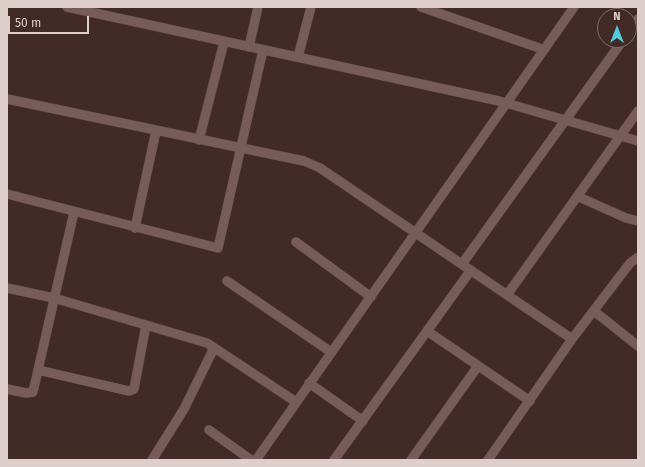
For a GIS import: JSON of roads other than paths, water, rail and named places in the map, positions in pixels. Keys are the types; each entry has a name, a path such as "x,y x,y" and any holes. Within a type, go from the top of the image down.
{"street":[{"path":"67,7 505,103 638,141"},
{"path":"249,47 258,7"},
{"path":"298,57 311,7"},
{"path":"421,7 542,49"},
{"path":"256,460 416,233 542,49 574,7"},
{"path":"199,140 224,42"},
{"path":"462,264 617,48"},
{"path":"7,194 135,228 218,248 263,50"},
{"path":"7,99 304,161 320,168 572,339"},
{"path":"508,295 638,111"},
{"path":"135,228 156,131"},
{"path":"578,197 626,218 638,221"},
{"path":"7,389 26,393 33,392 74,212"},
{"path":"296,242 371,297"},
{"path":"488,460 572,339 630,263 638,258"},
{"path":"334,460 471,270"},
{"path":"227,281 331,352"},
{"path":"7,288 54,298 207,343 296,402"},
{"path":"594,311 638,346"},
{"path":"38,370 129,391 134,389 146,325"},
{"path":"427,331 530,401"},
{"path":"152,460 184,409 214,348"},
{"path":"411,460 478,366"},
{"path":"309,383 363,420"},
{"path":"209,430 251,460"}]}
